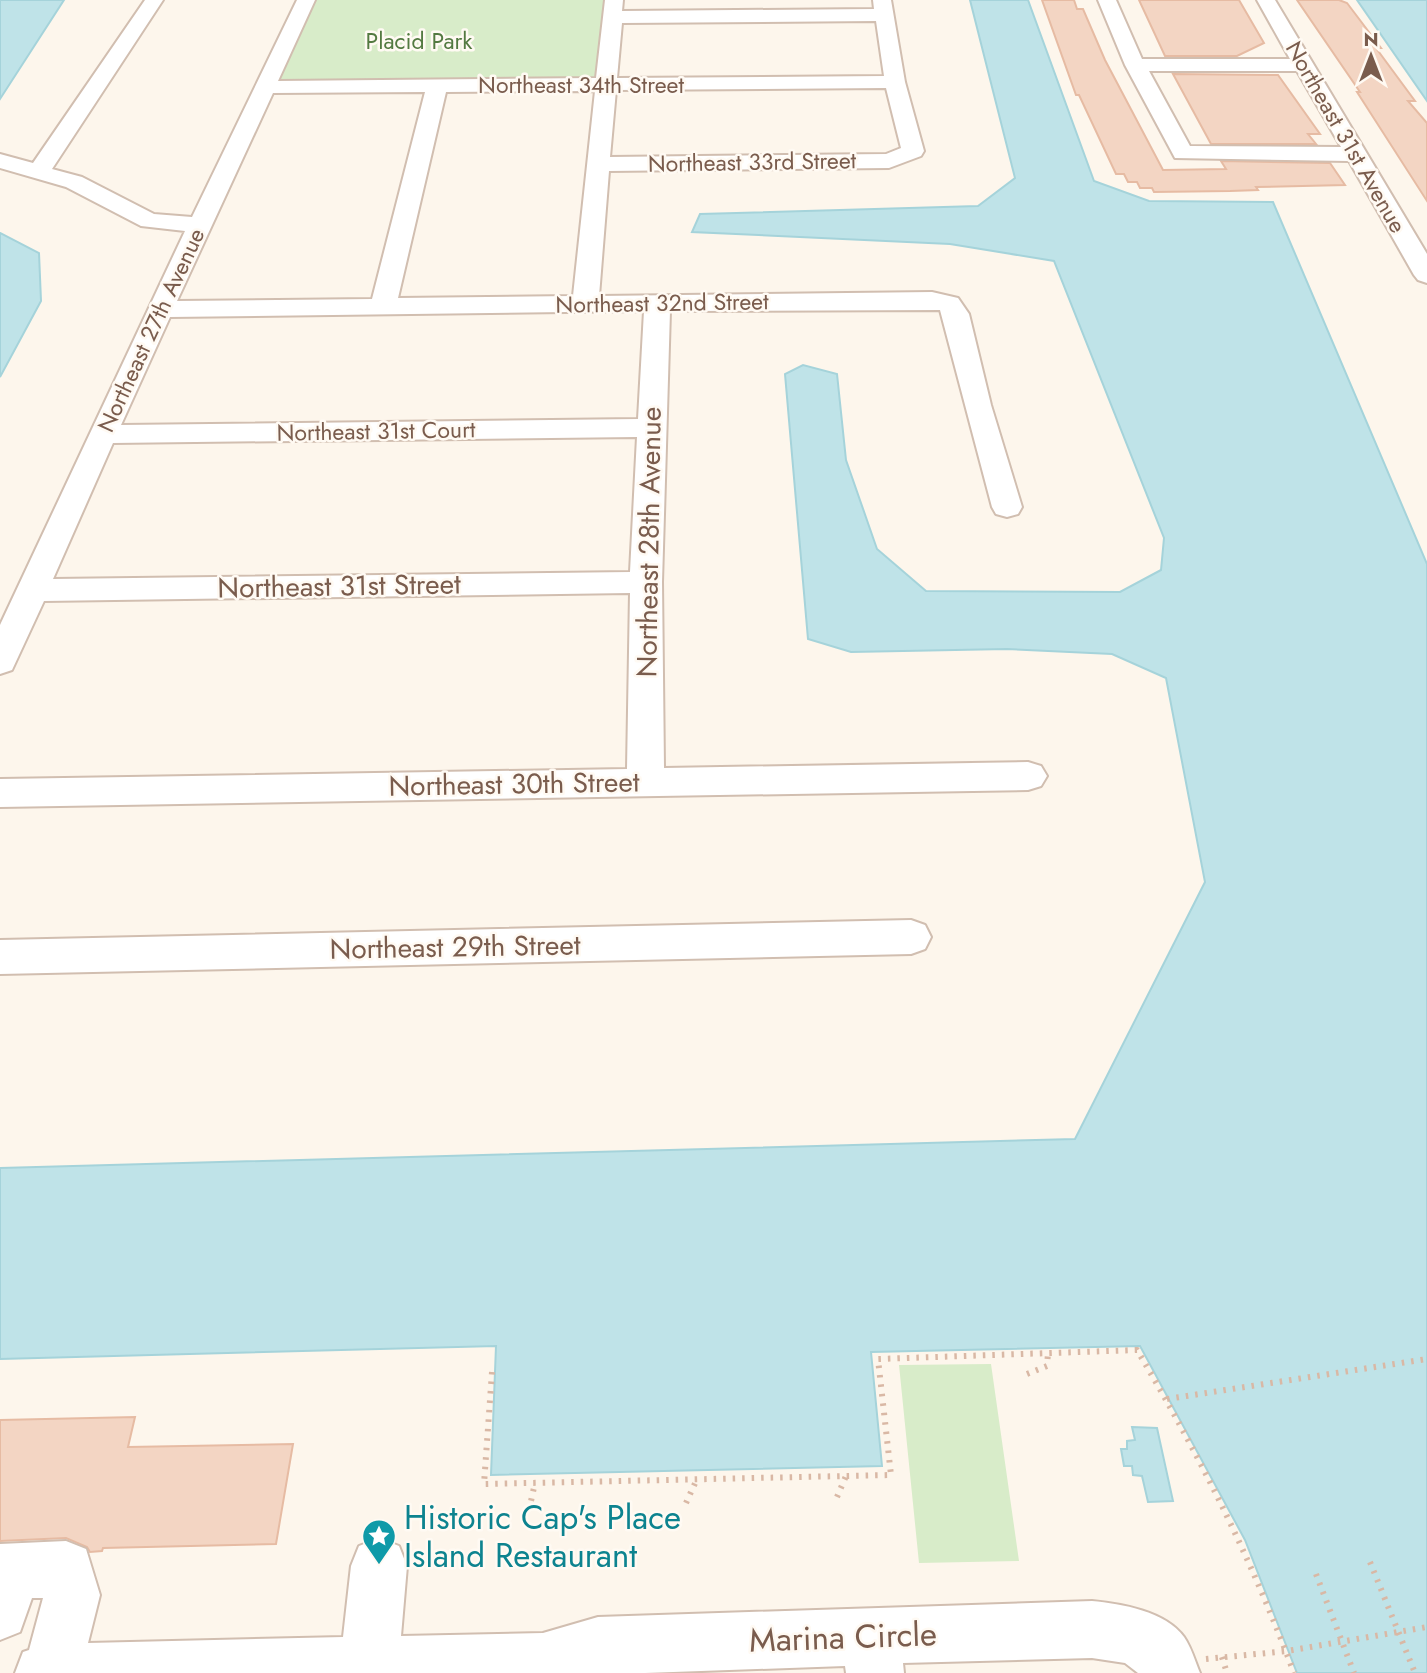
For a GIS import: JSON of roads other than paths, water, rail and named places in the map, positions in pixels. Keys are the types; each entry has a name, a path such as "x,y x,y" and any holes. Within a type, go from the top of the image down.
{"street":[{"path":"39,170 154,0"},
{"name":"Northeast 27th Avenue","path":"0,662 102,434 306,0"},
{"path":"1107,0 1135,65 1183,153 1355,154"},
{"name":"Northeast 31st Avenue","path":"1266,0 1427,275"},
{"path":"585,304 613,9 883,8 895,82"},
{"path":"1135,65 1305,65"},
{"name":"Northeast 34th Street","path":"267,87 895,82"},
{"name":"Northeast 33rd Street","path":"598,164 889,161 913,151 895,82"},
{"path":"383,305 437,86"},
{"path":"0,161 74,182 107,197 128,212 150,220 201,225"},
{"name":"Northeast 32nd Street","path":"162,309 932,300 949,304 956,314 1007,507"},
{"name":"Northeast 28th Avenue","path":"645,782 646,582 657,303"},
{"name":"Northeast 31st Court","path":"102,434 650,428"},
{"name":"Northeast 31st Street","path":"32,590 646,582"},
{"name":"Northeast 30th Street","path":"0,793 1028,776"},
{"name":"Northeast 29th Street","path":"0,957 911,937"},
{"path":"369,1667 379,1566"},
{"path":"4,1585 66,1569 72,1595 52,1673"},
{"name":"Marina Circle","path":"44,1673 543,1667 598,1646 874,1654 1107,1629 1176,1658"}],"water":[{"path":"0,0 64,0 0,99"},
{"path":"970,0 1028,0 1094,181 1149,201 1273,202 1427,564 1427,1673 1297,1673 1245,1540 1140,1346 871,1352 882,1466 491,1475 496,1346 0,1359 0,1168 1075,1139 1205,882 1166,678 1112,654 1007,649 851,652 808,639 785,374 803,365 837,374 846,460 877,549 926,591 1120,592 1161,570 1164,538 1054,261 950,244 692,232 700,214 978,206 1015,178"},
{"path":"1357,0 1427,0 1427,101"},
{"path":"0,233 39,253 41,301 0,377"},
{"path":"1132,1427 1157,1428 1173,1501 1148,1502 1142,1476 1133,1475 1132,1466 1124,1466 1121,1449 1127,1449 1127,1441 1135,1440"}],"place":[{"name":"Historic Cap's Place Island Restaurant","path":"379,1566"}],"park label":[{"name":"Placid Park","path":"419,41"}]}
